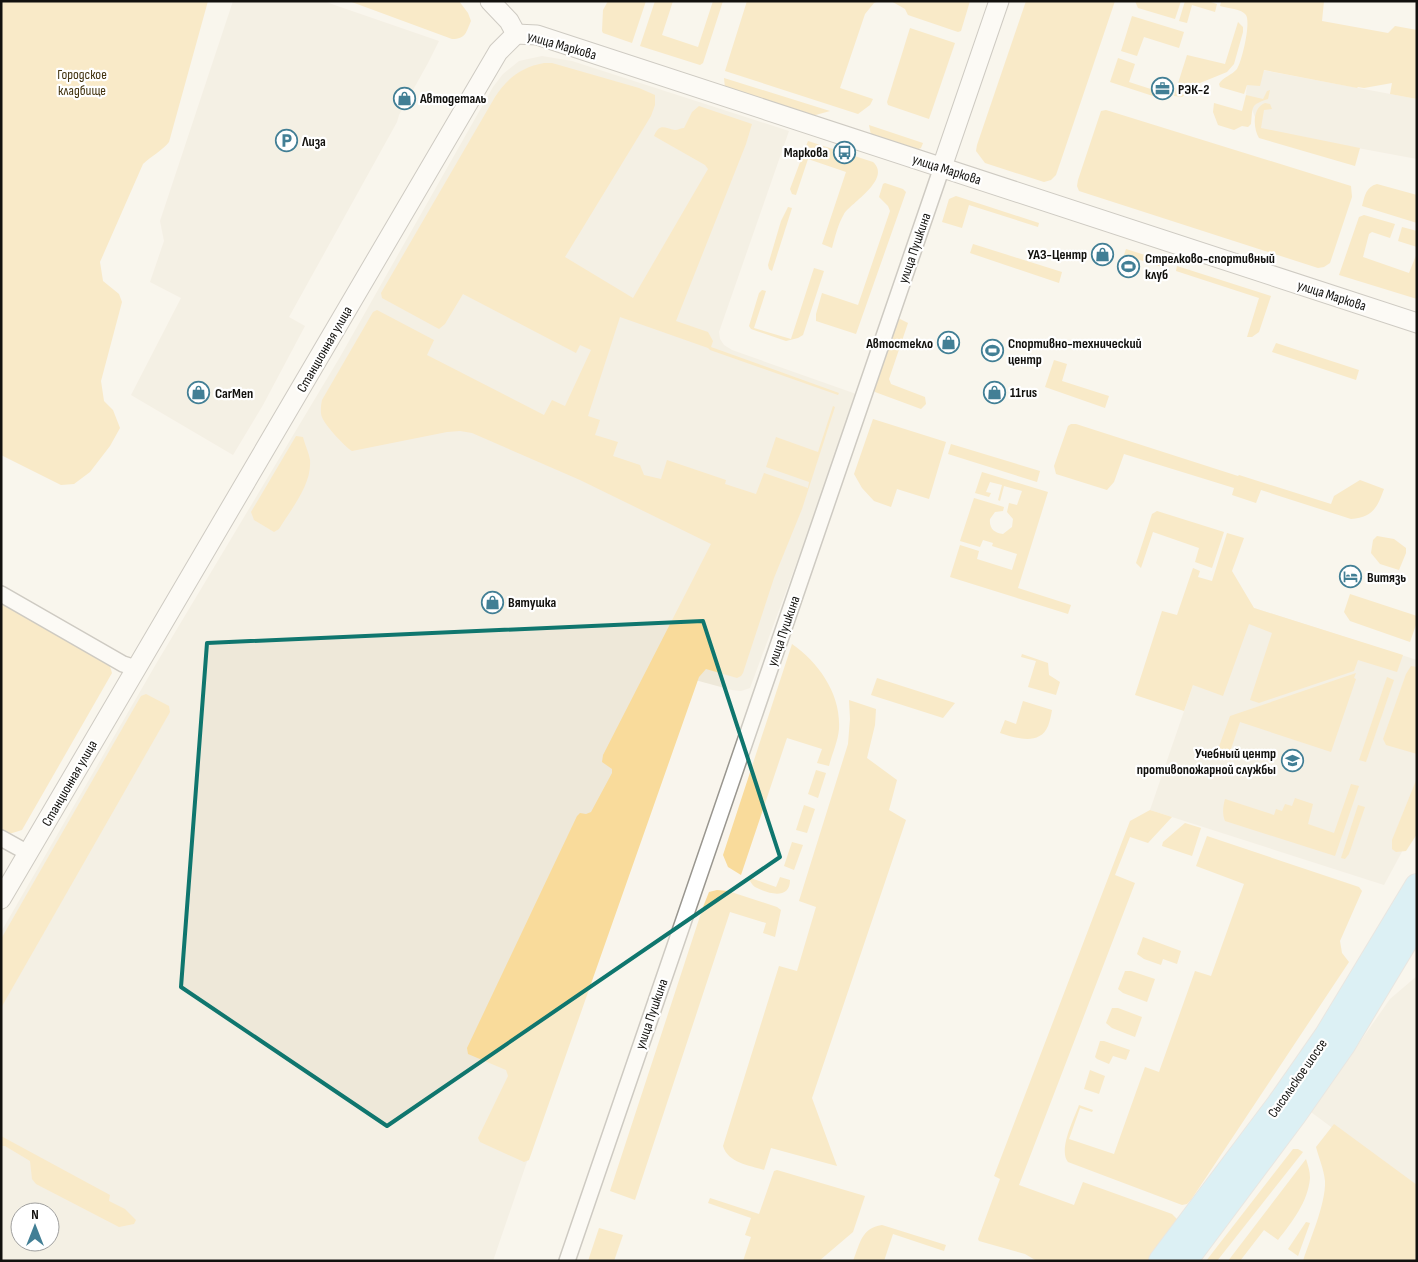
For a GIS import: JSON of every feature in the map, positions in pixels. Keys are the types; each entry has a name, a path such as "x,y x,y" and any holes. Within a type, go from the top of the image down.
{"main road":[{"name":"Сысольское шоссе","path":"1161,1261 1279,1104 1327,1035 1417,886"},
{"name":"Сысольское шоссе","path":"1185,1261 1294,1115 1333,1059 1417,922"}],"street":[{"name":"улица Маркова","path":"490,1 509,21 516,34 537,35 1417,323"},
{"name":"улица Пушкина","path":"567,1261 999,1"},
{"name":"Станционная улица","path":"1,899 498,52 516,34"},
{"path":"1,594 123,664 136,668"},
{"path":"1,838 28,853"}],"highlighted area":[{"path":"703,621 780,857 387,1126 181,987 207,643"}],"shaded area":[{"path":"233,1 323,1 439,41 397,122 289,317 305,326 263,405 233,455 131,395 181,298 150,282 164,241 160,221"},
{"path":"542,56 572,61 789,131 719,332 720,339 724,345 732,350 859,395 750,688 741,691 695,680 691,682 493,1261 1,1261 1,932 156,664 340,357 493,87 503,74 519,61"},
{"path":"1262,70 1417,99 1417,159 1260,130 1246,94 1247,85"},
{"name":"Учебный центр противопожарной службы","path":"1223,598 1417,660 1417,824 1384,885 1150,810"},
{"path":"1417,976 1417,1191 1311,1112 1390,999"}],"green space":[{"name":"Городское кладбище","path":"1,1 208,1 169,142 143,164 100,262 103,281 119,294 122,302 101,381 104,401 113,410 120,428 110,446 90,472 74,484 61,485 1,455"},
{"path":"349,1 459,1 468,13 471,21 463,36 452,39"},
{"path":"608,1 646,1 632,43 603,33 603,10"},
{"path":"655,1 673,1 662,35 698,47 713,1 723,1 703,63 700,65 640,46"},
{"path":"747,1 879,1 874,3 865,14 840,88 873,99 870,105 858,114 725,71"},
{"path":"891,1 970,1 961,31 958,32 908,15 905,9"},
{"path":"1026,1 1115,1 1056,175 1051,180 1044,182 985,163 976,151"},
{"path":"1135,1 1181,1 1175,19 1138,8"},
{"path":"1185,1 1208,1 1217,4 1215,12 1192,5 1187,23 1179,21"},
{"path":"1219,1 1324,1 1322,21 1388,33 1395,26 1417,30 1417,99 1390,94 1392,83 1357,88 1264,70 1260,86 1247,85 1244,94 1220,87 1219,84 1235,71 1239,65 1245,42 1247,19 1244,13 1238,10 1220,6 1221,2"},
{"path":"1132,16 1184,32 1179,48 1144,37 1137,56 1121,51"},
{"path":"1238,22 1243,27 1243,32 1234,64 1227,72 1200,83 1182,97 1174,96 1187,55 1225,64"},
{"path":"910,28 955,43 929,119 888,105 887,102"},
{"path":"1118,58 1135,64 1129,82 1157,91 1156,97 1110,82"},
{"path":"552,63 639,88 655,95 655,105 651,116 565,257 633,298 708,169 705,165 654,136 658,129 675,130 684,128 692,112 699,106 752,124 746,144 676,321 708,332 713,341 711,347 839,393 838,395 620,317 588,416 600,420 595,435 618,442 613,456 640,465 644,475 661,479 667,460 726,480 725,484 756,494 764,473 808,488 809,482 766,467 776,437 818,452 833,406 835,407 802,509 774,578 743,673 737,678 706,669 699,677 529,1160 524,1162 480,1142 478,1138 508,1076 506,1070 468,1054 467,1048 577,816 580,813 586,814 591,812 612,773 612,769 602,762 603,755 711,544 580,480 472,433 460,431 447,432 352,451 327,425 322,417 321,408 322,400 373,312 377,310 434,340 427,355 544,415 552,400 565,406 591,350 580,345 576,353 463,294 445,324 439,329 382,298 381,293 495,97 516,74 529,67"},
{"path":"724,78 830,111 812,116 725,88"},
{"path":"1270,90 1268,99 1255,105 1251,124 1248,127 1242,126 1234,130 1218,125 1213,112 1214,103 1242,111 1246,95 1263,99 1267,91"},
{"path":"1265,103 1270,104 1272,109 1264,110 1261,128 1360,148 1355,166 1259,138 1255,119 1258,109"},
{"path":"1106,110 1351,186 1352,197 1330,263 1318,268 1079,191 1077,186 1078,180 1101,111"},
{"path":"869,125 923,143 921,148 916,150 871,135"},
{"path":"808,141 873,162 877,169 874,183 844,214 838,226 832,248 822,244 846,172 808,159 796,195 792,194 790,189"},
{"path":"885,183 903,189 906,192 856,334 816,321 822,293 858,305 890,211 888,206 879,197"},
{"path":"1377,184 1417,195 1417,223 1362,206 1368,189"},
{"path":"956,196 1039,223 1038,227 969,205 962,228 942,222 949,199"},
{"path":"788,207 792,208 772,271 768,265 781,221"},
{"path":"1364,215 1395,224 1390,238 1372,232 1369,234 1363,257 1409,273 1417,253 1417,299 1339,275 1359,217"},
{"path":"1402,227 1417,231 1417,247 1398,241"},
{"path":"973,244 1062,272 1059,283 970,253"},
{"path":"1126,249 1167,262 1165,268 1124,255"},
{"path":"1177,266 1271,296 1259,332 1252,337 1247,337 1259,298 1176,271"},
{"path":"814,268 824,271 803,335 786,341 751,329 749,326 759,293 762,290 766,291 754,328 791,339"},
{"path":"900,319 908,323 889,379 891,384 925,397 926,404 921,409 875,392 873,388 896,321"},
{"path":"1276,343 1359,370 1356,380 1272,352"},
{"path":"1054,360 1067,364 1062,381 1109,396 1105,408 1045,387"},
{"path":"873,419 946,442 929,499 897,489 891,507 874,501 862,488 854,474"},
{"path":"1071,424 1331,504 1334,496 1360,480 1384,489 1376,506 1369,514 1351,519 1261,490 1256,503 1232,495 1234,488 1124,454 1114,482 1107,490 1056,474 1054,466 1068,426"},
{"path":"296,436 303,437 309,455 310,469 308,479 295,505 279,529 274,532 254,520 251,512"},
{"path":"951,444 1040,471 1037,482 948,454"},
{"path":"982,472 1048,492 1018,588 1071,605 1068,614 950,577 960,545 979,551 977,559 1012,570 1017,554 992,546 993,543 983,540 980,547 960,541 974,498 1004,507 1003,511 995,512 990,519 990,525 995,531 1003,534 1012,527 1013,519 1007,512 1009,503 1017,505 1022,491 1004,486 1000,501 998,500 1002,485 990,482 986,492 991,493 989,497 975,493"},
{"path":"1157,511 1224,532 1212,568 1195,562 1199,548 1153,532 1141,568 1136,563 1152,514"},
{"path":"1227,533 1244,538 1232,571 1254,608 1403,655 1397,672 1358,660 1354,671 1259,703 1250,700 1272,633 1249,624 1223,696 1193,685 1184,711 1135,695 1162,611 1177,615 1193,568 1200,571 1198,577 1212,581"},
{"path":"1377,536 1394,539 1406,548 1406,553 1399,570 1380,564 1371,553 1373,540"},
{"path":"1350,594 1417,616 1417,622 1410,642 1350,621 1344,612"},
{"path":"1,602 109,663 112,673 22,830 9,834 1,830"},
{"path":"792,644 811,660 826,680 836,704 839,716 839,729 829,766 817,763 822,749 787,738 741,875 728,867 723,855"},
{"path":"1022,654 1048,663 1049,675 1060,682 1056,695 1028,687 1036,661 1021,657"},
{"path":"1411,666 1417,667 1417,754 1386,745 1383,739 1406,674"},
{"path":"1356,673 1354,678 1356,679 1331,752 1240,722 1229,755 1217,752 1230,716"},
{"path":"1387,677 1394,680 1366,762 1359,760"},
{"path":"877,678 955,703 943,718 871,695"},
{"path":"146,694 169,706 170,712 1,1008 1,939 141,696"},
{"path":"849,700 876,709 875,725 867,758 897,780 889,810 906,820 812,1098 837,1166 771,1148 764,1170 734,1160 723,1146 779,966 797,971 816,907 799,901 848,744"},
{"path":"1023,701 1052,710 1049,724 1044,732 1039,736 1027,739 1000,733 1005,720 1016,724"},
{"path":"816,770 826,773 818,798 808,794"},
{"path":"1417,778 1417,834 1406,851 1396,852 1392,849 1392,840"},
{"path":"1351,784 1359,786 1335,856 1225,821 1224,818 1225,799 1274,815 1276,809 1282,811 1285,804 1292,806 1295,798 1313,804 1308,824 1334,833"},
{"path":"804,805 815,809 807,833 796,830"},
{"path":"1358,805 1365,807 1349,854 1345,859 1341,858"},
{"path":"1150,810 1172,817 1148,843 1130,837 1115,875 1135,883 1019,1185 1074,1205 1083,1182 1172,1214 1178,1220 1178,1224 1149,1261 1037,1261 1025,1254 979,1241 978,1239 1000,1179 994,1176 1130,821"},
{"path":"1185,823 1201,828 1192,856 1162,846 1163,842"},
{"path":"1207,836 1359,887 1362,891 1340,941 1342,953 1349,962 1191,1200 1187,1204 1182,1205 1068,1162 1065,1157 1065,1150 1068,1134 1079,1105 1093,1110 1092,1112 1080,1108 1069,1139 1114,1154 1145,1067 1159,1072 1195,971 1211,976 1244,884 1196,866"},
{"path":"792,842 803,845 794,870 784,866"},
{"path":"748,877 776,887 780,877 790,880 786,891 777,894 755,887"},
{"path":"717,890 728,891 781,910 775,937 763,933 766,923 730,912 635,1200 610,1191 703,907 709,892"},
{"path":"1143,937 1181,951 1177,964 1163,959 1161,965 1144,959 1137,954"},
{"path":"1125,971 1131,971 1155,979 1147,1002 1123,993 1118,989"},
{"path":"1112,1008 1118,1008 1142,1017 1135,1037 1112,1028 1106,1023"},
{"path":"1100,1041 1130,1050 1126,1060 1113,1056 1109,1064 1097,1059 1095,1057"},
{"path":"1090,1070 1105,1076 1099,1094 1084,1089"},
{"path":"1334,1124 1417,1185 1417,1261 1303,1261 1325,1190 1323,1168 1316,1147"},
{"path":"1,1136 110,1195 109,1201 125,1209 136,1220 134,1224 119,1227 36,1184 32,1179 30,1161 5,1146 1,1146"},
{"path":"1293,1149 1303,1152 1217,1261 1206,1261"},
{"path":"1306,1159 1309,1168 1309,1187 1294,1219 1278,1240 1264,1230 1240,1261 1228,1261"},
{"path":"777,1170 865,1196 853,1232 819,1261 743,1261 751,1237 745,1235 751,1218 708,1203 710,1198 759,1214 774,1171"},
{"path":"1306,1222 1310,1223 1298,1256 1288,1249"},
{"path":"882,1225 946,1245 944,1251 893,1234 884,1261 853,1261 865,1233"},
{"path":"599,1228 623,1235 614,1261 588,1261"}],"place":[{"name":"РЭК-2","path":"1162,89"},
{"name":"Автодеталь","path":"404,98"},
{"name":"Лиза","path":"286,141"},
{"name":"Маркова","path":"844,152"},
{"name":"УАЗ-Центр","path":"1103,254"},
{"name":"Стрелково-спортивный клуб","path":"1129,266"},
{"name":"Автостекло","path":"949,343"},
{"name":"Спортивно-технический центр","path":"992,351"},
{"name":"11rus","path":"994,392"},
{"name":"CarMen","path":"199,393"},
{"name":"Витязь","path":"1351,577"},
{"name":"Вятушка","path":"492,602"},
{"name":"Учебный центр противопожарной службы","path":"1292,761"}]}
